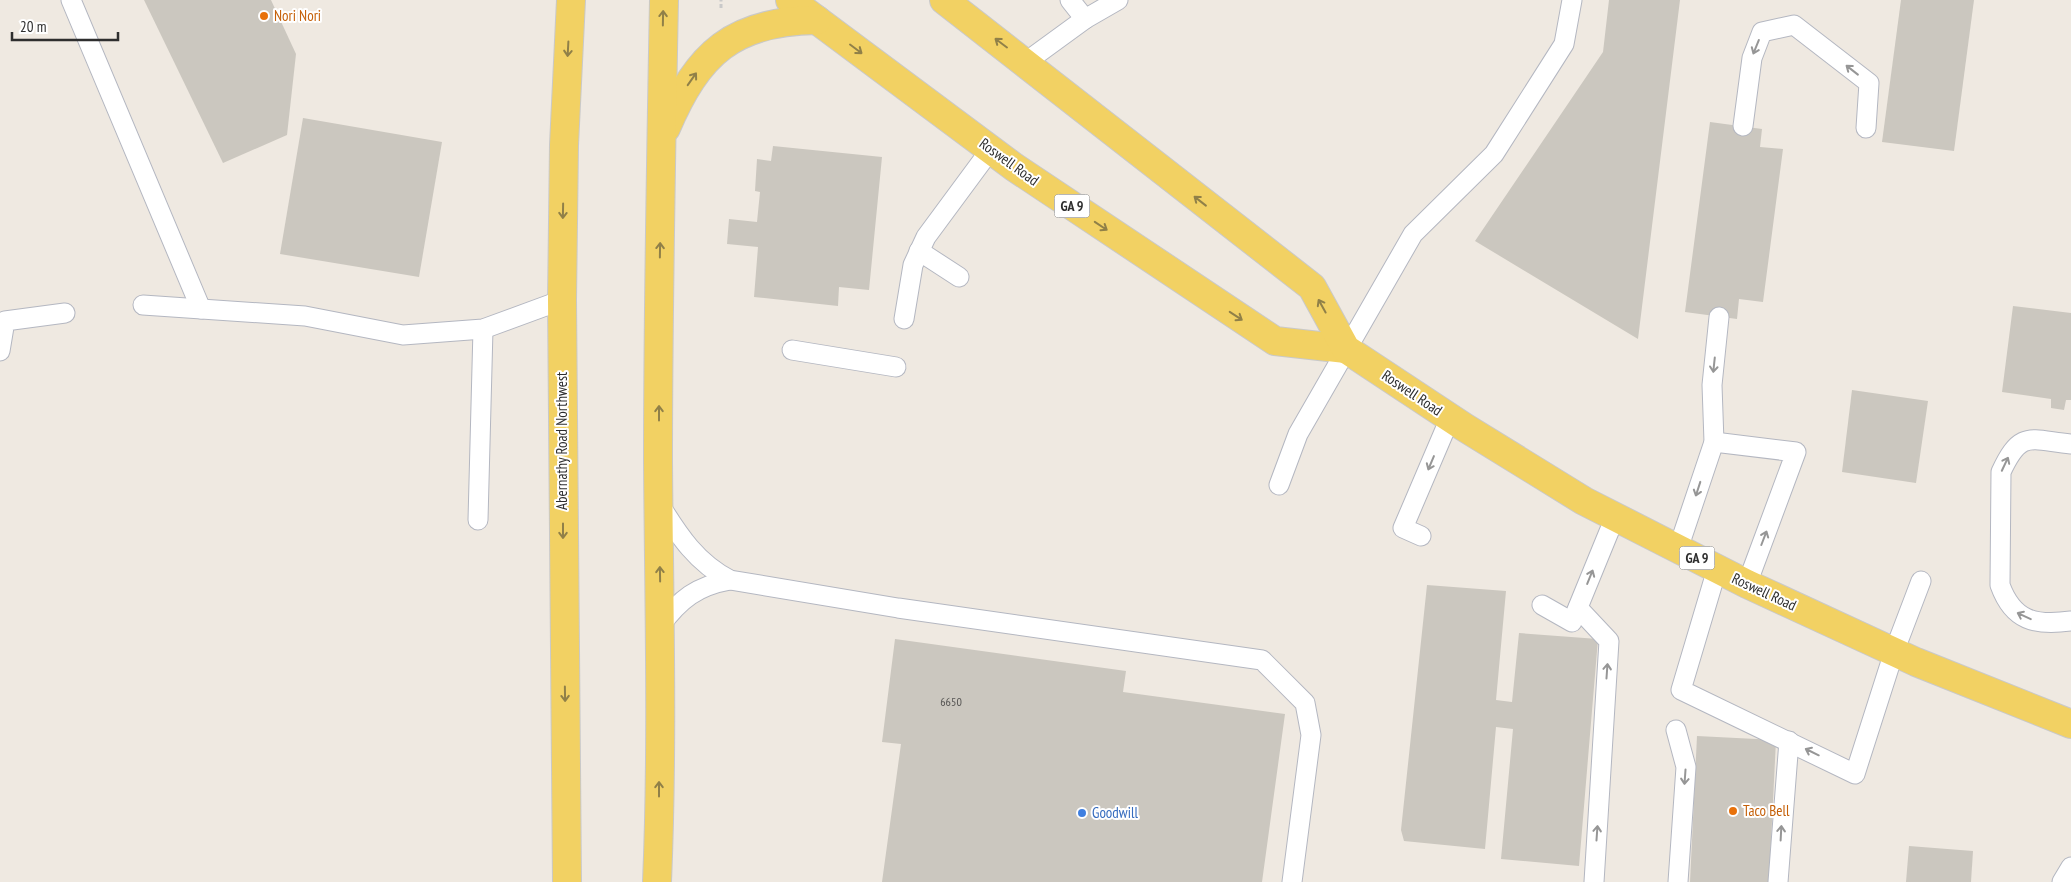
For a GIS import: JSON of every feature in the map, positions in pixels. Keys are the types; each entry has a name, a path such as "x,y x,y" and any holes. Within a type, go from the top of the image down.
{"main road":[{"name":"Abernathy Road Northwest","path":"567,882 562,300 564,145 571,0"},
{"path":"657,882 660,626 661,137 664,0"},
{"name":"Roswell Road","path":"790,0 990,149 1124,242 1274,341 1346,349 1450,418 1584,501 1747,584 1894,652 2071,724"},
{"name":"Roswell Road","path":"944,0 1026,62 1157,168 1312,287 1346,349"},
{"path":"661,137 677,101 690,79 705,61 726,42 751,29 773,23 817,20"}],"lane":[{"path":"70,0 201,309"},
{"path":"1070,0 1085,19"},
{"path":"1026,62 1085,19 1118,0"},
{"path":"1279,485 1298,434 1412,234 1494,154 1564,44 1572,0"},
{"path":"1743,126 1752,58 1762,32 1794,25 1869,83 1866,128"},
{"path":"904,319 913,265 926,237 990,149"},
{"path":"919,251 959,277"},
{"path":"144,305 305,316 403,335 483,328 562,300"},
{"path":"0,351 2,320 65,313"},
{"path":"1678,549 1714,442 1712,385 1719,317"},
{"path":"478,520 483,328"},
{"path":"792,350 896,367"},
{"path":"1421,536 1403,528 1450,418"},
{"path":"2071,444 2026,440 2015,446 2008,458 2001,472 2000,585 2006,602 2018,615 2036,621 2057,623 2071,621"},
{"path":"1714,442 1796,452 1747,584"},
{"path":"659,504 679,536 699,559 716,573 730,580 898,608 1262,660 1305,703 1311,735 1292,882"},
{"path":"1542,605 1572,622 1615,516"},
{"path":"1717,569 1681,690 1856,774 1894,652 1921,582"},
{"path":"660,626 677,606 697,590 714,583 730,580"},
{"path":"1578,608 1609,641 1594,882"},
{"path":"1676,730 1686,767 1678,882"},
{"path":"1778,882 1789,741"},
{"path":"2062,882 2071,867"}],"building":[{"path":"144,0 271,0 296,54 287,135 223,163"},
{"path":"1609,0 1680,0 1638,339 1475,241 1603,52"},
{"path":"1901,0 1974,0 1954,151 1882,142"},
{"path":"303,118 442,142 419,277 280,254"},
{"path":"1710,122 1762,129 1760,147 1783,149 1763,302 1739,299 1737,319 1685,312"},
{"path":"773,146 882,157 869,290 839,287 838,306 754,297 758,247 727,244 729,219 757,222 760,192 755,191 757,159 771,161"},
{"path":"2013,306 2071,313 2071,400 2066,400 2064,410 2051,408 2051,399 2002,392"},
{"path":"1852,390 1928,401 1916,483 1842,472"},
{"path":"1427,585 1506,591 1496,700 1512,702 1519,633 1598,639 1579,866 1501,859 1513,729 1496,727 1485,849 1404,841 1401,830"},
{"name":"Goodwill","path":"895,639 1126,671 1123,692 1285,714 1262,882 882,882 901,744 882,742"},
{"name":"Taco Bell","path":"1697,736 1776,740 1769,882 1690,882"},
{"path":"1909,846 1973,851 1971,882 1906,882"}],"place":[{"name":"Nori Nori","path":"264,16"},
{"name":"Taco Bell","path":"1733,811"},
{"name":"Goodwill","path":"1082,813"}]}
